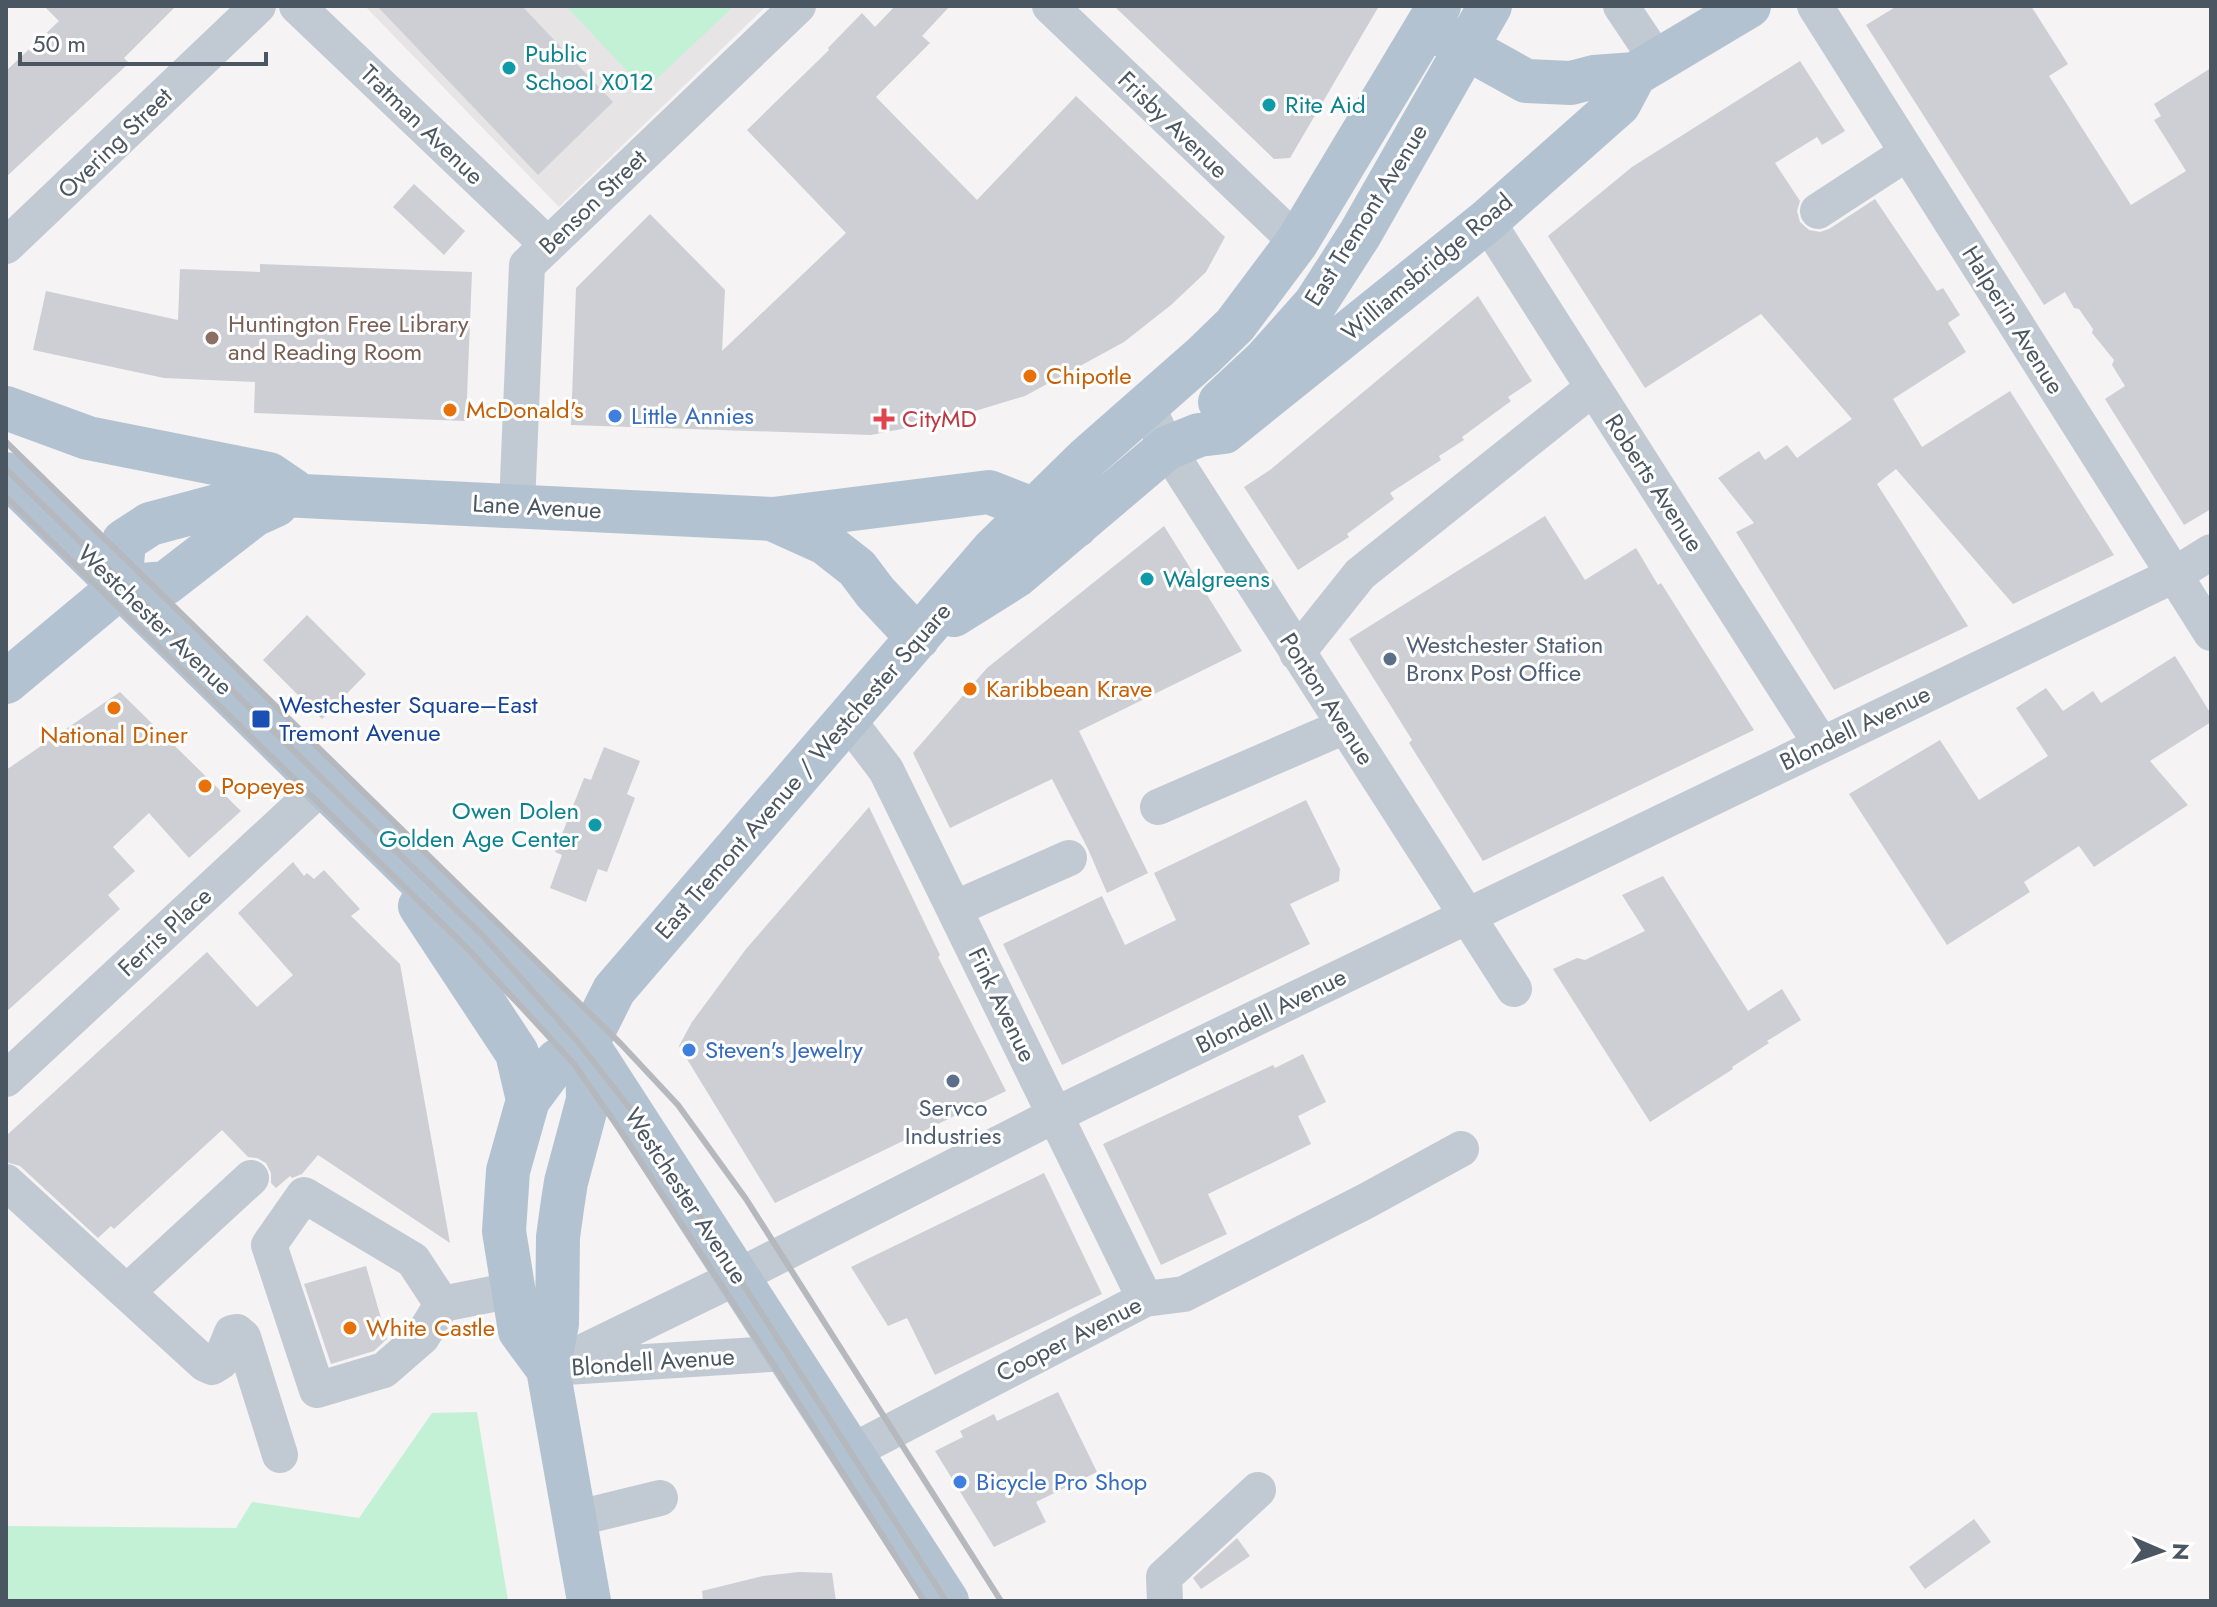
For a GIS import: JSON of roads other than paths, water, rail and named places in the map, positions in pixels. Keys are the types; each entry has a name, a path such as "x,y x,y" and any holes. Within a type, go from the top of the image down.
{"main road":[{"name":"East Tremont Avenue","path":"918,638 1016,576 1183,442 1207,414 1266,359 1315,304 1360,234 1490,6"},
{"name":"Williamsbridge Road","path":"1433,16 1466,49 1526,81 1571,83 1646,67 1749,6"},
{"name":"East Tremont Avenue","path":"1035,508 1235,325 1297,242 1433,16"},
{"name":"Williamsbridge Road","path":"1183,442 1224,432 1487,221 1619,104 1646,67"},
{"path":"6,408 88,438 269,474 300,495"},
{"name":"Westchester Avenue","path":"6,474 587,1044 947,1601"},
{"name":"Lane Avenue","path":"300,495 254,515 166,583 120,587 124,541 150,524 262,494 300,495 517,505 773,519 989,492 1076,526"},
{"name":"East Tremont Avenue / Westchester Square","path":"587,1044 614,990 992,551 1035,508"},
{"name":"Lane Avenue","path":"773,519 825,543 857,568 918,638"},
{"path":"190,563 190,602 203,666"},
{"path":"6,682 120,587"},
{"name":"Westchester Avenue","path":"373,834 517,1053 528,1100"},
{"path":"548,1369 520,1331 504,1231 508,1171 528,1100 557,1061 587,1044 588,1100 562,1208 558,1237 557,1324 548,1369 589,1601"}],"street":[{"name":"Overing Street","path":"6,246 258,6"},
{"name":"Tratman Avenue","path":"297,6 547,244"},
{"name":"Benson Street","path":"517,505 527,265 798,6"},
{"name":"Frisby Avenue","path":"1050,6 1297,242"},
{"path":"1621,6 1646,67"},
{"name":"Halperin Avenue","path":"1815,6 2211,633"},
{"path":"1818,211 1907,153"},
{"name":"Roberts Avenue","path":"1487,221 1821,744"},
{"path":"1297,653 1360,574 1593,388"},
{"name":"Ponton Avenue","path":"1147,406 1183,442 1297,653 1514,989"},
{"name":"Blondell Avenue","path":"548,1369 737,1277 1055,1115 2174,575 2211,552"},
{"name":"Fink Avenue","path":"847,719 886,770 1145,1299"},
{"path":"1158,807 1345,726"},
{"name":"Ferris Place","path":"6,1079 323,785"},
{"path":"954,909 1069,858"},
{"name":"Cooper Avenue","path":"851,1452 1145,1299 1184,1294 1461,1149"},
{"path":"127,1292 251,1178"},
{"path":"6,1182 205,1364 212,1367 220,1362 232,1333 237,1332 243,1337 280,1455"},
{"path":"442,1304 413,1260 304,1195 269,1245 317,1390 384,1370 422,1337 442,1304 513,1290"},
{"name":"Blondell Avenue","path":"548,1369 787,1353"},
{"path":"1165,1601 1164,1577 1258,1490"},
{"path":"574,1519 660,1498"}],"railway":[{"path":"6,442 621,1044 678,1105 746,1199 1001,1601"},
{"path":"6,469 485,938 578,1042 632,1111 946,1601"},
{"path":"6,497 468,949 574,1064 783,1379 924,1601"}],"place":[{"name":"Public School X012","path":"509,68"},
{"name":"Rite Aid","path":"1269,105"},
{"name":"Huntington Free Library and Reading Room","path":"212,338"},
{"name":"Chipotle","path":"1030,376"},
{"name":"McDonald's","path":"450,410"},
{"name":"Little Annies","path":"615,416"},
{"name":"CityMD","path":"884,419"},
{"name":"Walgreens","path":"1147,579"},
{"name":"Westchester Station Bronx Post Office","path":"1390,659"},
{"name":"Karibbean Krave","path":"970,689"},
{"name":"National Diner","path":"114,708"},
{"name":"Westchester Square–East Tremont Avenue","path":"261,719"},
{"name":"Popeyes","path":"205,786"},
{"name":"Owen Dolen Golden Age Center","path":"595,825"},
{"name":"Steven's Jewelry","path":"689,1050"},
{"name":"Servco Industries","path":"953,1081"},
{"name":"White Castle","path":"350,1328"},
{"name":"Bicycle Pro Shop","path":"960,1482"}]}
